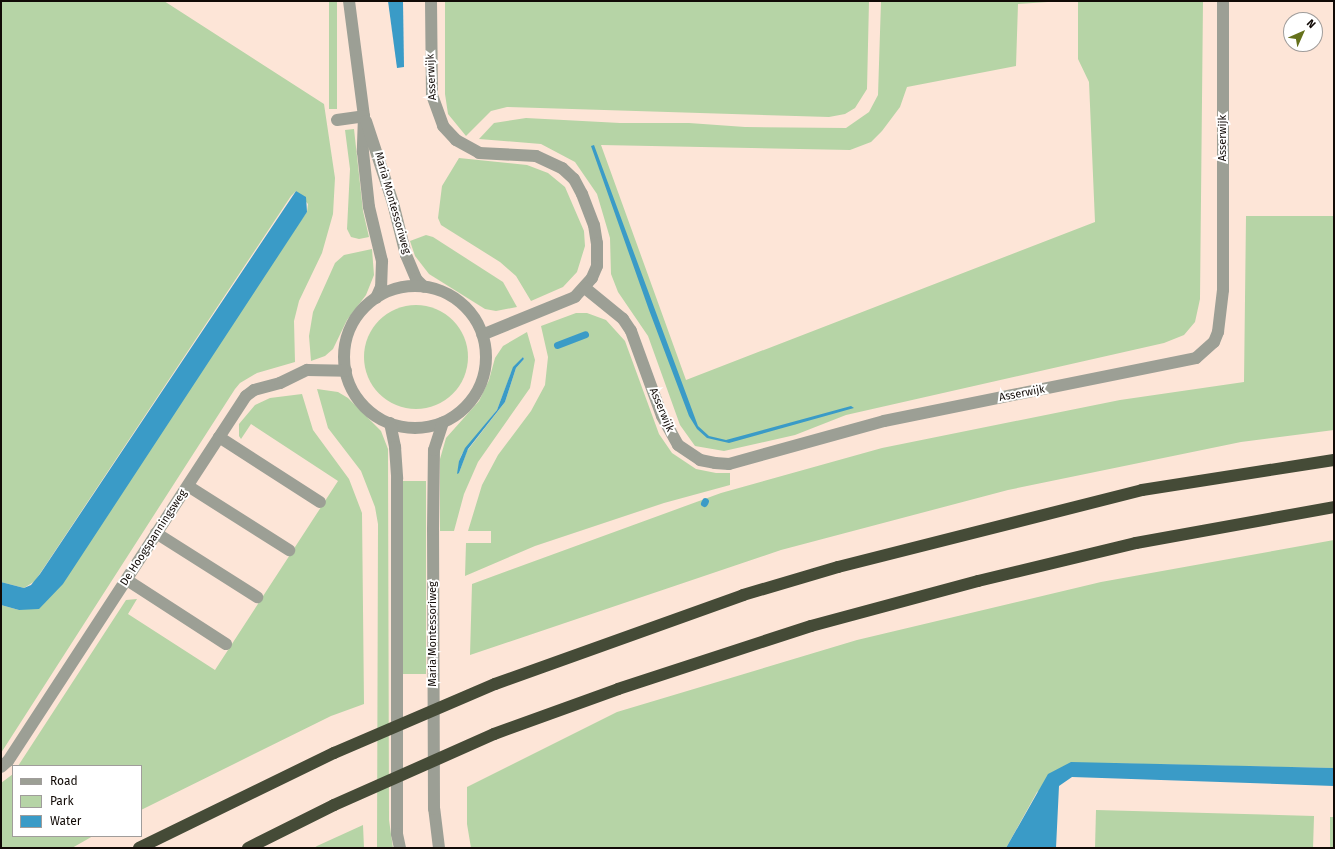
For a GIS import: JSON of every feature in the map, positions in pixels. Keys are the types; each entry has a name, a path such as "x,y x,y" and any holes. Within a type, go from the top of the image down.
{"highway":[{"path":"139,848 334,753 495,684 743,595 838,567 1142,490 1334,460"},
{"path":"248,848 334,805 494,734 618,689 811,626 978,581 1136,543 1334,508"}],"street":[{"name":"Maria Montessoriweg","path":"349,1 364,116 363,152 369,207 382,261 381,287 376,298"},
{"name":"Asserwijk","path":"431,1 432,95 438,118 449,134 471,150 479,153 536,156 548,159 574,179 594,225 597,243 597,266 585,288 561,304 482,335"},
{"name":"Asserwijk","path":"585,288 623,318 631,331 662,416 678,445 700,460 715,463 729,464 884,421 1196,358 1214,342 1218,332 1223,290 1223,1"},
{"name":"Maria Montessoriweg","path":"364,116 380,158 406,255 416,279 424,287"},
{"path":"337,120 364,116"},
{"path":"424,287 449,295 460,302 477,323 482,335 486,360 480,386 465,408 443,422 416,428 390,423 366,408 357,398 346,371 344,360 348,336 359,314 376,298 399,288 424,287"},
{"name":"De Hoogspanningsweg","path":"1,767 8,761 246,396 254,390 280,383 307,370 346,371"},
{"name":"Maria Montessoriweg","path":"439,848 434,809 433,530 434,450 443,422"},
{"path":"390,423 395,447 397,479 397,834 400,848"},
{"path":"219,437 320,502"},
{"path":"188,486 289,550"},
{"path":"156,533 256,596"},
{"path":"127,580 226,644"}],"green space":[{"path":"1,1 164,1 324,104 335,178 333,214 322,253 299,301 294,321 295,362 257,373 240,383 235,389 1,753 1,605 19,610 307,212 308,204 296,191 291,196 35,581 24,588 1,582"},
{"path":"329,1 337,1 337,109 329,109"},
{"path":"445,1 869,1 867,89 855,108 845,114 829,117 507,107 491,111 466,136 448,114 445,94"},
{"path":"881,1 1063,1 1018,4 1016,66 907,87 900,107 882,131 871,142 850,150 601,145 686,380 1095,222 1089,82 1078,59 1078,1 1203,1 1200,299 1195,322 1184,335 1164,343 846,415 795,435 724,451 695,446 680,425 648,336 618,292 611,274 610,238 597,194 575,162 541,144 479,139 494,123 526,118 620,123 689,123 745,127 846,128 869,112 878,95"},
{"path":"354,129 363,211 369,237 359,239 351,237 347,229 350,169 345,130"},
{"path":"459,158 527,165 548,173 565,187 584,231 585,246 577,272 563,287 531,301 516,276 500,262 441,225 438,218 442,186"},
{"path":"1246,216 1334,216 1334,430 1241,442 1008,490 781,550 470,655 472,584 721,493 882,448 1120,400 1244,382"},
{"path":"426,235 433,237 503,282 517,307 496,311 485,309 429,274 415,256 410,241"},
{"path":"372,249 374,275 366,295 347,320 333,349 325,356 311,361 309,336 313,312 335,263 344,255"},
{"path":"416,305 436,309 453,320 464,337 468,357 464,377 453,394 436,405 416,409 396,405 379,394 368,377 364,357 368,337 379,320 396,309"},
{"path":"576,313 587,313 606,320 625,341 659,434 672,453 696,469 716,473 730,473 730,485 664,503 535,546 465,576 466,543 491,543 491,531 468,531 482,485 498,455 531,411 545,385 548,357 541,326","holes":["583,333 585,335 557,345 557,343"]},
{"path":"527,332 535,360 530,388 478,462 464,494 454,531 440,531 440,459 446,438 479,401 489,380 495,358 503,346","holes":["523,357 524,359 516,368 505,402 467,451 459,473 459,461 462,454 497,410 511,373"]},
{"path":"317,389 338,392 348,398 381,431 388,449 389,820 393,848 377,848 378,524 375,507 361,471 328,428"},
{"path":"302,394 313,430 349,479 362,513 364,704 331,716 142,810 142,765 19,765 126,600 137,599 128,614 215,670 338,481 251,424 241,439 239,436 239,424 255,405 270,398"},
{"path":"403,481 426,481 426,674 403,674"},
{"path":"1334,540 1334,768 1098,763 1037,792 1006,848 471,848 467,824 467,787 617,712 857,640 1101,582"},
{"path":"12,775 12,837 91,837 72,848 1,848 1,783"},
{"path":"1096,810 1314,816 1313,848 1095,848"},
{"path":"1330,817 1334,817 1334,848 1330,848"},
{"path":"363,825 364,848 314,848 317,846"}],"water":[{"path":"388,1 403,1 404,67 397,68"},
{"path":"594,145 698,426 709,436 726,440 851,406 854,408 729,443 707,438 697,429 689,416 649,310 591,146"},
{"path":"296,191 306,197 307,212 63,584 39,609 19,610 1,605 1,582 24,588 31,585 40,574"},
{"path":"523,357 524,359 516,368 505,402 468,449 459,473 457,474 459,461 465,448 497,410 513,367"},
{"path":"1071,762 1334,768 1334,786 1072,777 1059,786 1056,848 1006,848 1048,774"}],"waterway":[{"path":"557,345 585,334"}]}
